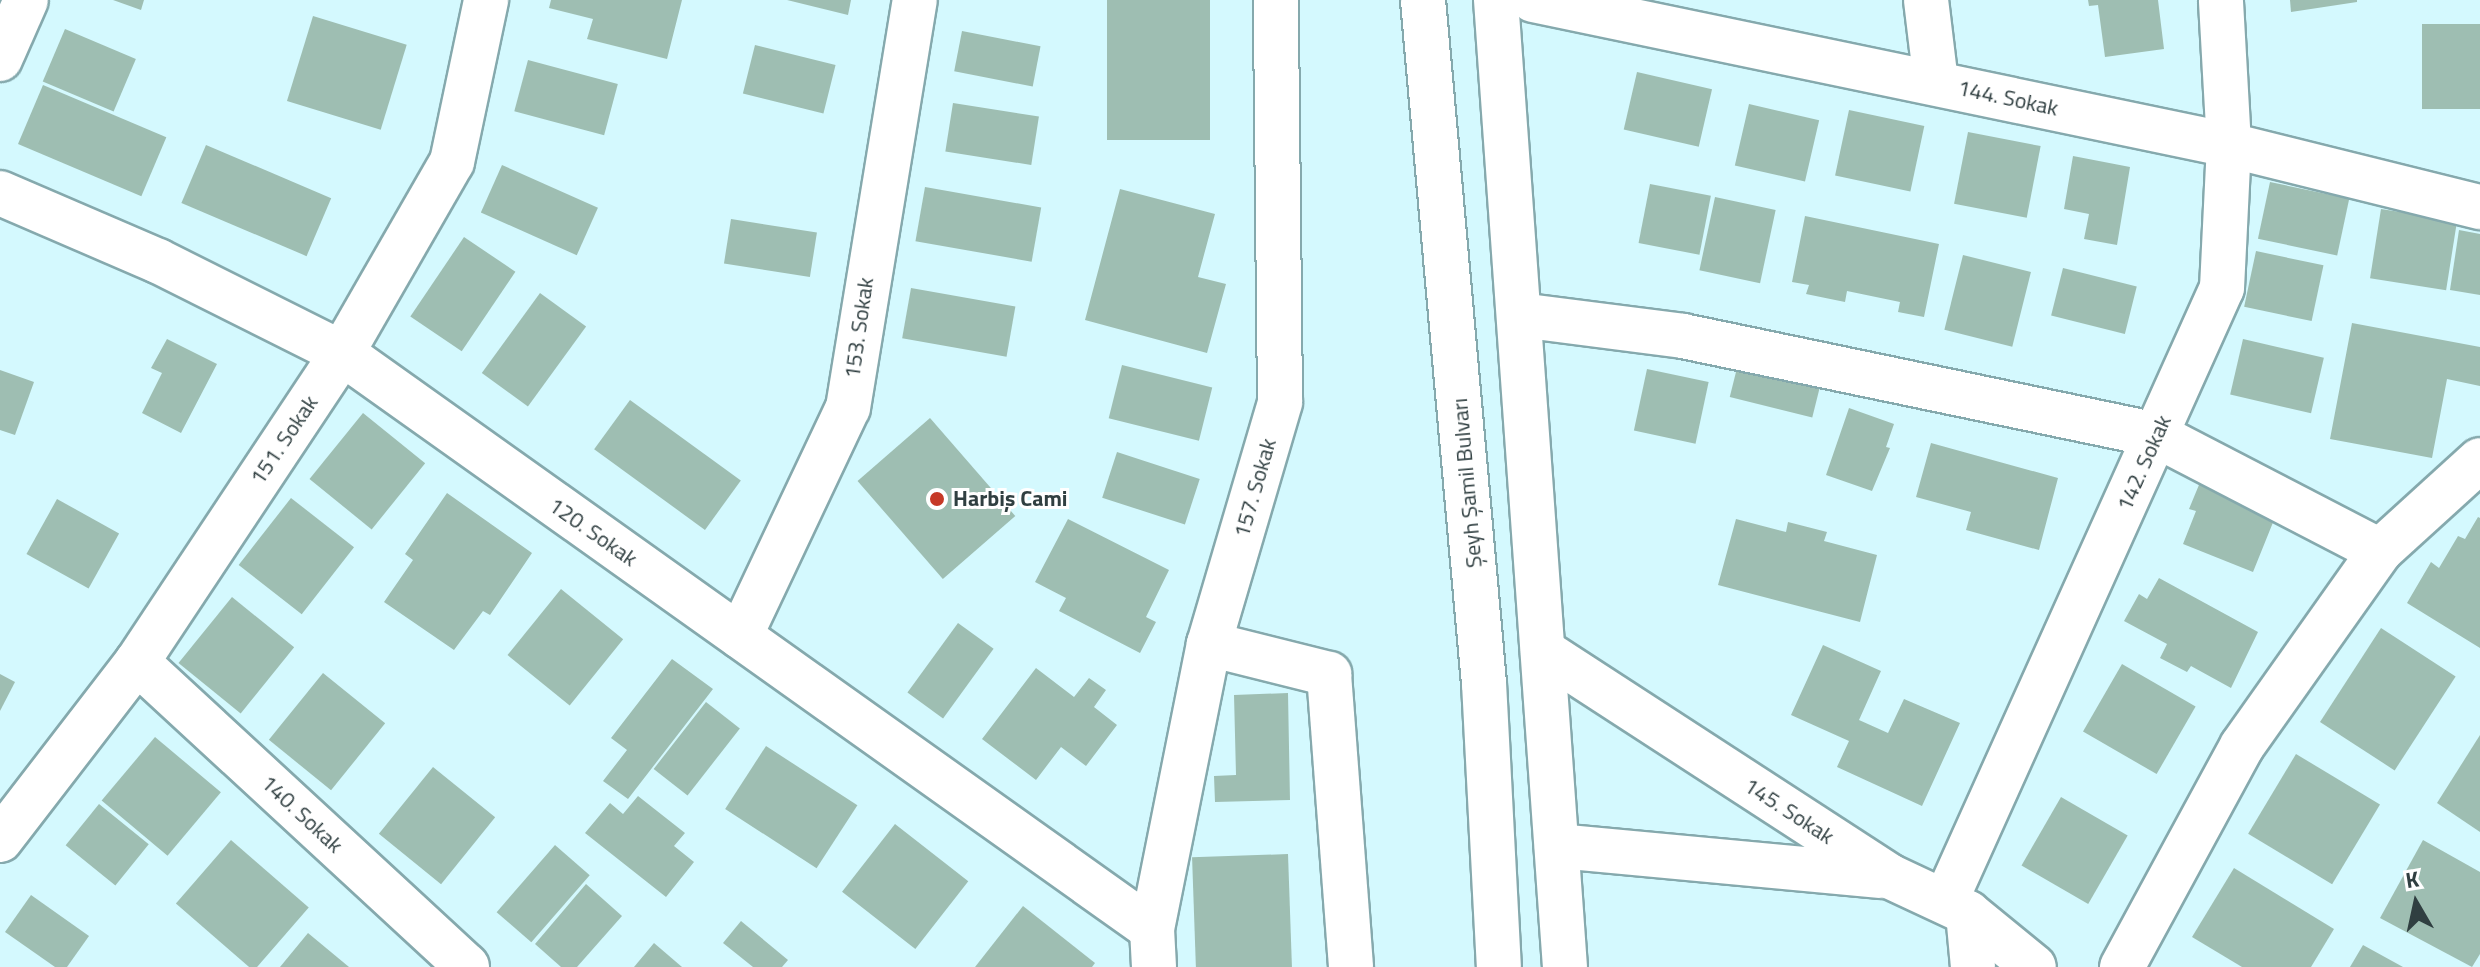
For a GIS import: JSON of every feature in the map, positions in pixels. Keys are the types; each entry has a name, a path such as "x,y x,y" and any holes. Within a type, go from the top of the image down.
{"street":[{"path":"0,59 26,0"},
{"name":"151. Sokak","path":"0,840 137,662 342,353 452,162 486,0"},
{"name":"153. Sokak","path":"740,636 848,408 915,0"},
{"name":"157. Sokak","path":"1153,948 1209,644 1280,402 1276,0"},
{"name":"Şeyh Şamil Bulvarı","path":"1423,0 1484,683 1499,967"},
{"path":"1496,0 1565,967"},
{"name":"144. Sokak","path":"1533,0 2229,145 2480,207"},
{"path":"1926,0 1936,83"},
{"name":"142. Sokak","path":"1973,967 1957,906 2156,435 2222,288 2229,145 2221,0"},
{"name":"120. Sokak","path":"3,202 158,261 342,353 740,636 1153,948"},
{"path":"1520,315 1683,336 2156,435 2380,551"},
{"path":"2122,967 2242,746 2380,551 2472,481"},
{"path":"1209,644 1329,674 1351,967"},
{"name":"145. Sokak","path":"1543,651 1889,876 1957,906 2034,967"},
{"name":"140. Sokak","path":"137,662 467,967"},
{"path":"1557,846 1889,876"}],"building":[{"path":"113,0 144,0 141,10"},
{"path":"551,0 682,0 667,59 587,39 593,19 549,8"},
{"path":"787,0 851,0 848,15"},
{"path":"1107,0 1210,0 1210,140 1107,140"},
{"path":"2088,0 2158,0 2164,49 2105,57 2098,5 2089,6"},
{"path":"2290,0 2357,0 2357,2 2291,12"},
{"path":"313,16 407,45 381,130 287,101"},
{"path":"2422,24 2480,24 2480,109 2422,109"},
{"path":"65,29 136,59 114,112 43,81"},
{"path":"962,31 1041,46 1033,87 954,71"},
{"path":"755,45 836,65 823,114 743,94"},
{"path":"528,60 618,84 604,135 514,111"},
{"path":"1637,72 1712,89 1699,147 1624,129"},
{"path":"43,85 166,137 141,196 18,144"},
{"path":"953,103 1039,117 1031,165 945,151"},
{"path":"1749,104 1819,120 1805,182 1735,165"},
{"path":"1849,110 1924,126 1910,192 1835,176"},
{"path":"1968,132 2041,146 2027,218 1954,204"},
{"path":"206,145 331,198 307,256 181,203"},
{"path":"2073,156 2130,167 2117,245 2084,239 2089,214 2064,209"},
{"path":"502,165 598,208 577,255 481,213"},
{"path":"2270,182 2349,199 2337,256 2258,239"},
{"path":"1650,184 1711,196 1699,255 1639,243"},
{"path":"925,187 1041,207 1032,262 915,241"},
{"path":"1120,189 1215,214 1198,277 1226,284 1207,353 1085,320"},
{"path":"1715,197 1776,210 1760,283 1699,270"},
{"path":"2381,209 2457,221 2446,290 2370,278"},
{"path":"1805,216 1939,244 1924,317 1898,312 1900,302 1847,291 1845,302 1806,294 1809,285 1792,282"},
{"path":"731,219 817,233 810,277 724,263"},
{"path":"2459,230 2480,234 2480,295 2450,290"},
{"path":"464,237 515,272 462,351 410,317"},
{"path":"2256,251 2323,265 2312,321 2244,307"},
{"path":"1963,255 2031,272 2012,347 1944,330"},
{"path":"2063,268 2137,286 2125,334 2051,316"},
{"path":"911,288 1015,306 1007,357 902,338"},
{"path":"540,293 586,327 528,407 482,373"},
{"path":"2352,323 2480,347 2480,386 2447,379 2432,458 2330,439"},
{"path":"167,339 217,364 181,433 142,413 162,373 151,368"},
{"path":"2243,339 2324,358 2311,413 2230,395"},
{"path":"1738,364 1820,385 1812,418 1730,397"},
{"path":"1122,365 1212,387 1199,441 1109,418"},
{"path":"1647,369 1709,382 1696,444 1634,431"},
{"path":"0,370 34,382 15,435 0,430"},
{"path":"630,400 741,481 705,530 594,449"},
{"path":"1849,408 1894,424 1886,447 1890,448 1872,491 1826,475"},
{"path":"363,413 425,463 372,529 310,479"},
{"name":"Harbiş Cami","path":"930,418 1015,516 943,579 858,481"},
{"path":"1931,443 2058,478 2039,550 1966,530 1971,512 1916,497"},
{"path":"1117,452 1200,479 1185,525 1102,498"},
{"path":"2201,480 2278,510 2253,572 2183,544 2196,511 2189,509"},
{"path":"447,493 532,553 490,615 483,611 454,650 384,602 413,560 405,554"},
{"path":"291,498 354,547 302,614 239,565"},
{"path":"57,499 119,533 89,589 26,554"},
{"path":"2478,517 2480,648 2407,603 2431,562 2439,568 2458,536 2465,539"},
{"path":"1068,519 1169,570 1146,617 1156,622 1140,653 1059,611 1066,598 1035,582"},
{"path":"1736,519 1786,532 1788,522 1827,532 1824,541 1877,555 1860,622 1718,585"},
{"path":"2159,578 2258,632 2231,688 2191,666 2187,672 2160,658 2167,644 2124,621 2139,594 2147,599"},
{"path":"561,589 623,639 570,705 508,655"},
{"path":"232,597 294,647 241,713 179,663"},
{"path":"958,623 994,649 943,718 907,693"},
{"path":"2381,628 2456,676 2395,770 2320,722"},
{"path":"1823,645 1881,671 1859,720 1888,733 1904,699 1960,723 1922,806 1837,767 1849,741 1791,715"},
{"path":"672,659 713,689 628,799 603,781 627,750 611,738"},
{"path":"2122,664 2196,706 2157,774 2083,732"},
{"path":"1036,668 1074,697 1089,678 1106,690 1094,707 1117,725 1086,766 1061,747 1036,780 982,739"},
{"path":"323,673 385,723 331,790 269,740"},
{"path":"0,674 15,682 0,711"},
{"path":"1288,693 1290,800 1215,802 1214,776 1236,775 1234,695"},
{"path":"706,702 740,728 688,795 654,769"},
{"path":"2480,735 2480,832 2437,803"},
{"path":"155,737 221,792 168,856 102,801"},
{"path":"766,746 857,805 817,868 725,809"},
{"path":"2296,754 2380,804 2332,884 2248,834"},
{"path":"433,767 495,817 441,884 379,834"},
{"path":"638,796 685,833 674,846 694,862 666,897 585,833 610,803 623,814"},
{"path":"2061,797 2128,836 2088,904 2022,865"},
{"path":"99,804 149,844 115,885 66,845"},
{"path":"895,824 968,881 915,949 842,892"},
{"path":"231,840 309,908 257,967 249,967 176,903"},
{"path":"2423,840 2480,872 2480,954 2472,967 2380,918"},
{"path":"555,845 590,875 531,942 497,912"},
{"path":"1288,854 1292,967 1196,967 1192,857"},
{"path":"2234,868 2334,929 2311,967 2242,967 2192,937"},
{"path":"586,884 622,916 577,967 561,967 535,944"},
{"path":"31,895 89,936 67,967 55,967 5,932"},
{"path":"1023,906 1095,963 1092,967 975,967"},
{"path":"741,921 788,960 782,967 753,967 723,943"},
{"path":"308,933 349,967 280,967"},
{"path":"654,943 682,967 634,967"},
{"path":"2363,945 2403,967 2350,967"}],"place":[{"name":"Harbiş Cami","path":"937,499"}]}
